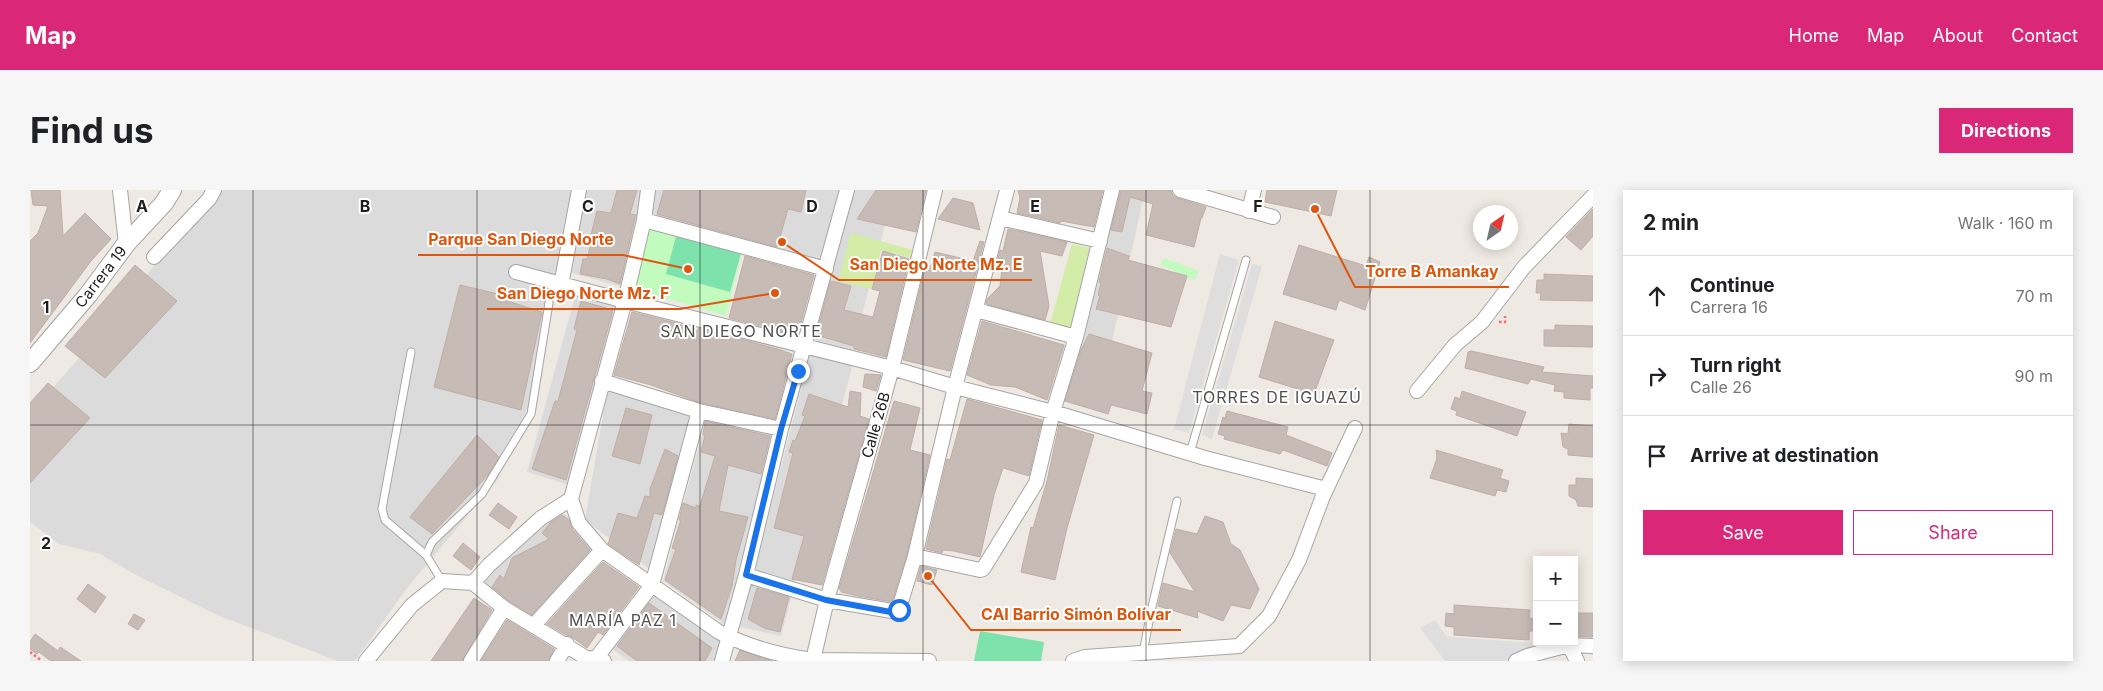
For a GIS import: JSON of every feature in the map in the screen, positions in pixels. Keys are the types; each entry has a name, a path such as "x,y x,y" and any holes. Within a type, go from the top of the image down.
{"street":[{"path":"120,190 126,244"},
{"name":"Carrera 19","path":"30,363 88,295 126,244 164,202 172,190"},
{"path":"154,257 209,199 214,190"},
{"path":"562,285 579,190"},
{"path":"648,190 644,220 625,302 571,499 579,523 602,550 730,638 797,659 929,661"},
{"path":"722,661 730,638 781,429 847,190"},
{"name":"Calle 26B","path":"814,660 826,600 892,368 935,190"},
{"path":"746,575 826,600 896,613 899,610 1007,190"},
{"path":"914,556 980,570 986,567 1036,483 1053,412 1076,337 1112,190"},
{"path":"1180,190 1274,216"},
{"path":"1249,210 1254,190"},
{"path":"1417,391 1455,345 1482,322 1524,267 1593,196"},
{"path":"1000,218 1100,241"},
{"path":"644,220 826,268"},
{"path":"516,272 625,302 892,368 955,387 1053,412 1205,458 1326,489"},
{"path":"976,310 1076,337"},
{"path":"602,381 699,410 781,429"},
{"path":"366,661 412,605 442,581 473,583 504,608 567,644 588,659 601,659 652,585 699,410"},
{"path":"1073,661 1085,657 1239,646 1269,616 1299,560 1326,489 1355,428"},
{"path":"473,583 489,565 541,518 571,499"},
{"path":"534,625 602,550"},
{"path":"471,661 504,608"},
{"path":"557,661 567,644"},
{"path":"1578,645 1593,646"},
{"path":"1516,661 1527,656 1565,646"},
{"path":"1570,646 1577,661"}],"lane":[{"path":"1190,453 1246,260"},
{"path":"426,555 432,542 482,494 531,414 549,303"},
{"path":"411,352 382,509 385,520 426,555 442,581"},
{"path":"1143,653 1177,501"}],"path":[{"path":"30,652 42,661"}],"shaded area":[{"path":"223,190 576,190 539,380 498,479 407,588 355,661 338,661 217,615 136,575 100,554 59,544 30,522 30,403 49,392 105,329 163,254"},
{"path":"582,190 644,190 630,289 568,272"},
{"path":"651,190 843,190 823,265 647,218"},
{"path":"850,190 894,190 852,354 813,341"},
{"path":"1113,190 1145,190 1097,410 1061,401"},
{"path":"1220,254 1239,260 1189,433 1174,429"},
{"path":"1252,264 1262,266 1212,439 1202,435"},
{"path":"576,293 620,307 569,485 527,472"},
{"path":"812,346 854,359 781,636 740,627"},
{"path":"608,385 704,405 660,577 585,520"},
{"path":"709,407 780,427 731,629 663,581"},
{"path":"559,510 604,544 533,619 480,584"},
{"path":"658,591 724,640 717,661 629,661 611,648"},
{"path":"1435,620 1447,637 1533,643 1533,646 1559,646 1504,661 1445,661 1420,628"}],"green space":[{"path":"646,223 743,249 726,316 635,289"},
{"path":"677,233 742,250 730,292 666,274"},
{"path":"851,233 913,250 911,258 881,250 872,289 838,281"},
{"path":"1072,244 1092,249 1072,329 1050,324"},
{"path":"1164,258 1199,271 1195,280 1160,265"},
{"path":"980,631 1044,642 1041,661 974,661"}],"building":[{"path":"31,190 60,190 63,236 85,213 111,239 91,261 30,343 30,241 38,233 48,206 33,205"},
{"path":"617,190 637,190 630,214 636,215 620,284 607,279 580,274 583,259 587,259 597,211 611,213"},
{"path":"664,190 806,190 801,212 788,209 777,247 657,214"},
{"path":"876,190 926,190 916,232 857,219"},
{"path":"1018,190 1103,190 1094,227 1061,221 1060,223 1017,213 1020,198"},
{"path":"1121,190 1171,190 1173,196 1177,198 1206,207 1201,218 1194,247 1146,235 1153,204 1130,197 1122,232 1111,230"},
{"path":"1267,190 1337,190 1331,216 1265,202"},
{"path":"953,198 973,203 980,230 938,219"},
{"path":"1593,209 1593,236 1581,250 1566,237"},
{"path":"1008,229 1067,242 1062,256 1040,251 1049,306 1045,320 986,304 987,299 1000,286 1002,268 996,267 1000,250 1003,251"},
{"path":"980,241 984,242 950,371 903,360 926,264 931,266 935,252 973,261"},
{"path":"1299,245 1366,266 1369,257 1380,262 1365,310 1339,300 1336,310 1283,294"},
{"path":"1107,248 1129,256 1128,260 1187,276 1171,327 1096,309 1100,296 1098,295 1101,283 1099,282"},
{"path":"883,251 909,259 886,357 854,349 854,346 816,335 831,281 851,286 844,310 873,317 880,291 872,289"},
{"path":"745,256 814,275 799,330 784,326 783,332 729,318"},
{"path":"135,265 177,301 105,378 65,346"},
{"path":"1544,274 1593,276 1593,301 1540,300 1541,293 1536,293 1537,280 1544,280"},
{"path":"460,285 502,295 501,299 542,312 521,410 434,387"},
{"path":"581,301 613,310 566,480 532,469 555,401 558,401 577,330 574,329"},
{"path":"632,312 676,323 698,331 698,328 792,354 775,419 701,403 651,385 614,375"},
{"path":"982,321 1064,345 1047,400 1015,387 991,385 967,375"},
{"path":"1275,321 1334,340 1314,394 1259,377"},
{"path":"1555,325 1593,326 1593,347 1544,346 1544,330 1555,330"},
{"path":"1089,334 1152,353 1142,391 1152,393 1147,414 1111,405 1108,414 1065,401 1081,350"},
{"path":"1471,351 1544,367 1542,372 1593,376 1590,400 1564,398 1564,392 1554,391 1555,385 1531,379 1528,384 1465,368 1468,352"},
{"path":"865,374 881,375 876,391 863,387"},
{"path":"48,383 90,418 30,483 30,403"},
{"path":"850,391 861,393 860,416 869,419 822,585 792,579 804,536 774,528 793,453 789,452 805,416 802,415 809,394 848,407"},
{"path":"1462,391 1526,412 1517,436 1456,415 1457,411 1451,409 1455,397 1460,399"},
{"path":"967,399 1042,420 1029,476 1003,468 994,495 980,557 954,551 943,550 942,553 926,549 947,459 950,460"},
{"path":"894,401 920,408 910,450 930,455 907,554 892,602 841,592 839,589"},
{"path":"626,408 652,415 640,464 612,456"},
{"path":"1227,411 1288,427 1286,435 1332,453 1327,466 1283,450 1280,454 1224,439 1225,436 1218,434 1223,417 1225,418"},
{"path":"705,421 770,436 761,474 728,465 719,511 748,517 736,560 732,586 721,619 665,580 676,549 672,548 681,520 679,520 683,503 696,508 696,505 700,506 715,456 701,452 705,435 703,435"},
{"path":"1569,424 1593,426 1593,457 1568,455 1568,449 1563,447 1561,433 1568,434"},
{"path":"1059,425 1094,435 1067,528 1055,580 1021,572 1031,527 1033,528 1047,481"},
{"path":"477,435 499,457 488,475 432,534 410,517"},
{"path":"665,449 678,456 662,515 654,513 639,565 608,544 618,513 637,518 645,496 650,497 650,489"},
{"path":"1436,450 1503,470 1500,478 1509,481 1506,492 1497,490 1495,496 1430,478 1437,458"},
{"path":"1576,478 1593,479 1593,507 1578,506 1576,500 1569,496 1569,485 1576,485"},
{"path":"498,503 517,517 509,529 489,515"},
{"path":"562,515 569,520 572,529 590,550 532,615 509,601 492,587 500,575 504,579 512,558 549,539 542,533 551,522"},
{"path":"1205,516 1223,522 1231,544 1240,550 1259,589 1250,609 1231,605 1223,621 1197,611 1198,618 1158,606 1163,583 1195,592 1170,553 1176,529 1197,534"},
{"path":"463,543 480,557 471,570 453,556"},
{"path":"603,562 639,587 603,635 598,632 587,648 572,637 547,624"},
{"path":"921,566 937,570 932,585 917,581"},
{"path":"88,584 106,597 95,613 77,599"},
{"path":"757,588 789,597 780,632 764,628 748,619"},
{"path":"474,598 492,610 462,661 431,661"},
{"path":"649,603 712,648 705,661 637,661 617,646"},
{"path":"1454,605 1530,610 1529,618 1533,618 1533,631 1529,631 1529,640 1454,635 1454,627 1445,626 1446,613 1454,614"},
{"path":"1578,613 1593,613 1593,637 1578,636"},
{"path":"134,614 145,620 138,630 128,624"},
{"path":"507,620 554,649 548,661 481,661"},
{"path":"35,634 58,651 60,647 81,661 51,661 39,652 37,654 30,649 30,642"},
{"path":"740,650 750,654 773,661 735,661"}],"place":[{"name":"Torre B Amankay","path":"1315,209"},
{"name":"San Diego Norte Mz. E","path":"782,242"},
{"name":"Parque San Diego Norte","path":"688,269"},
{"name":"San Diego Norte Mz. F","path":"775,293"},
{"name":"CAI Barrio Simón Bolívar","path":"928,576"}],"district":[{"name":"SAN DIEGO NORTE","path":"741,331"},
{"name":"TORRES DE IGUAZÚ","path":"1277,397"},
{"name":"MARÍA PAZ 1","path":"623,620"}],"route":[{"path":"798,371 781,429 746,575 826,600 896,613 899,610"}]}
